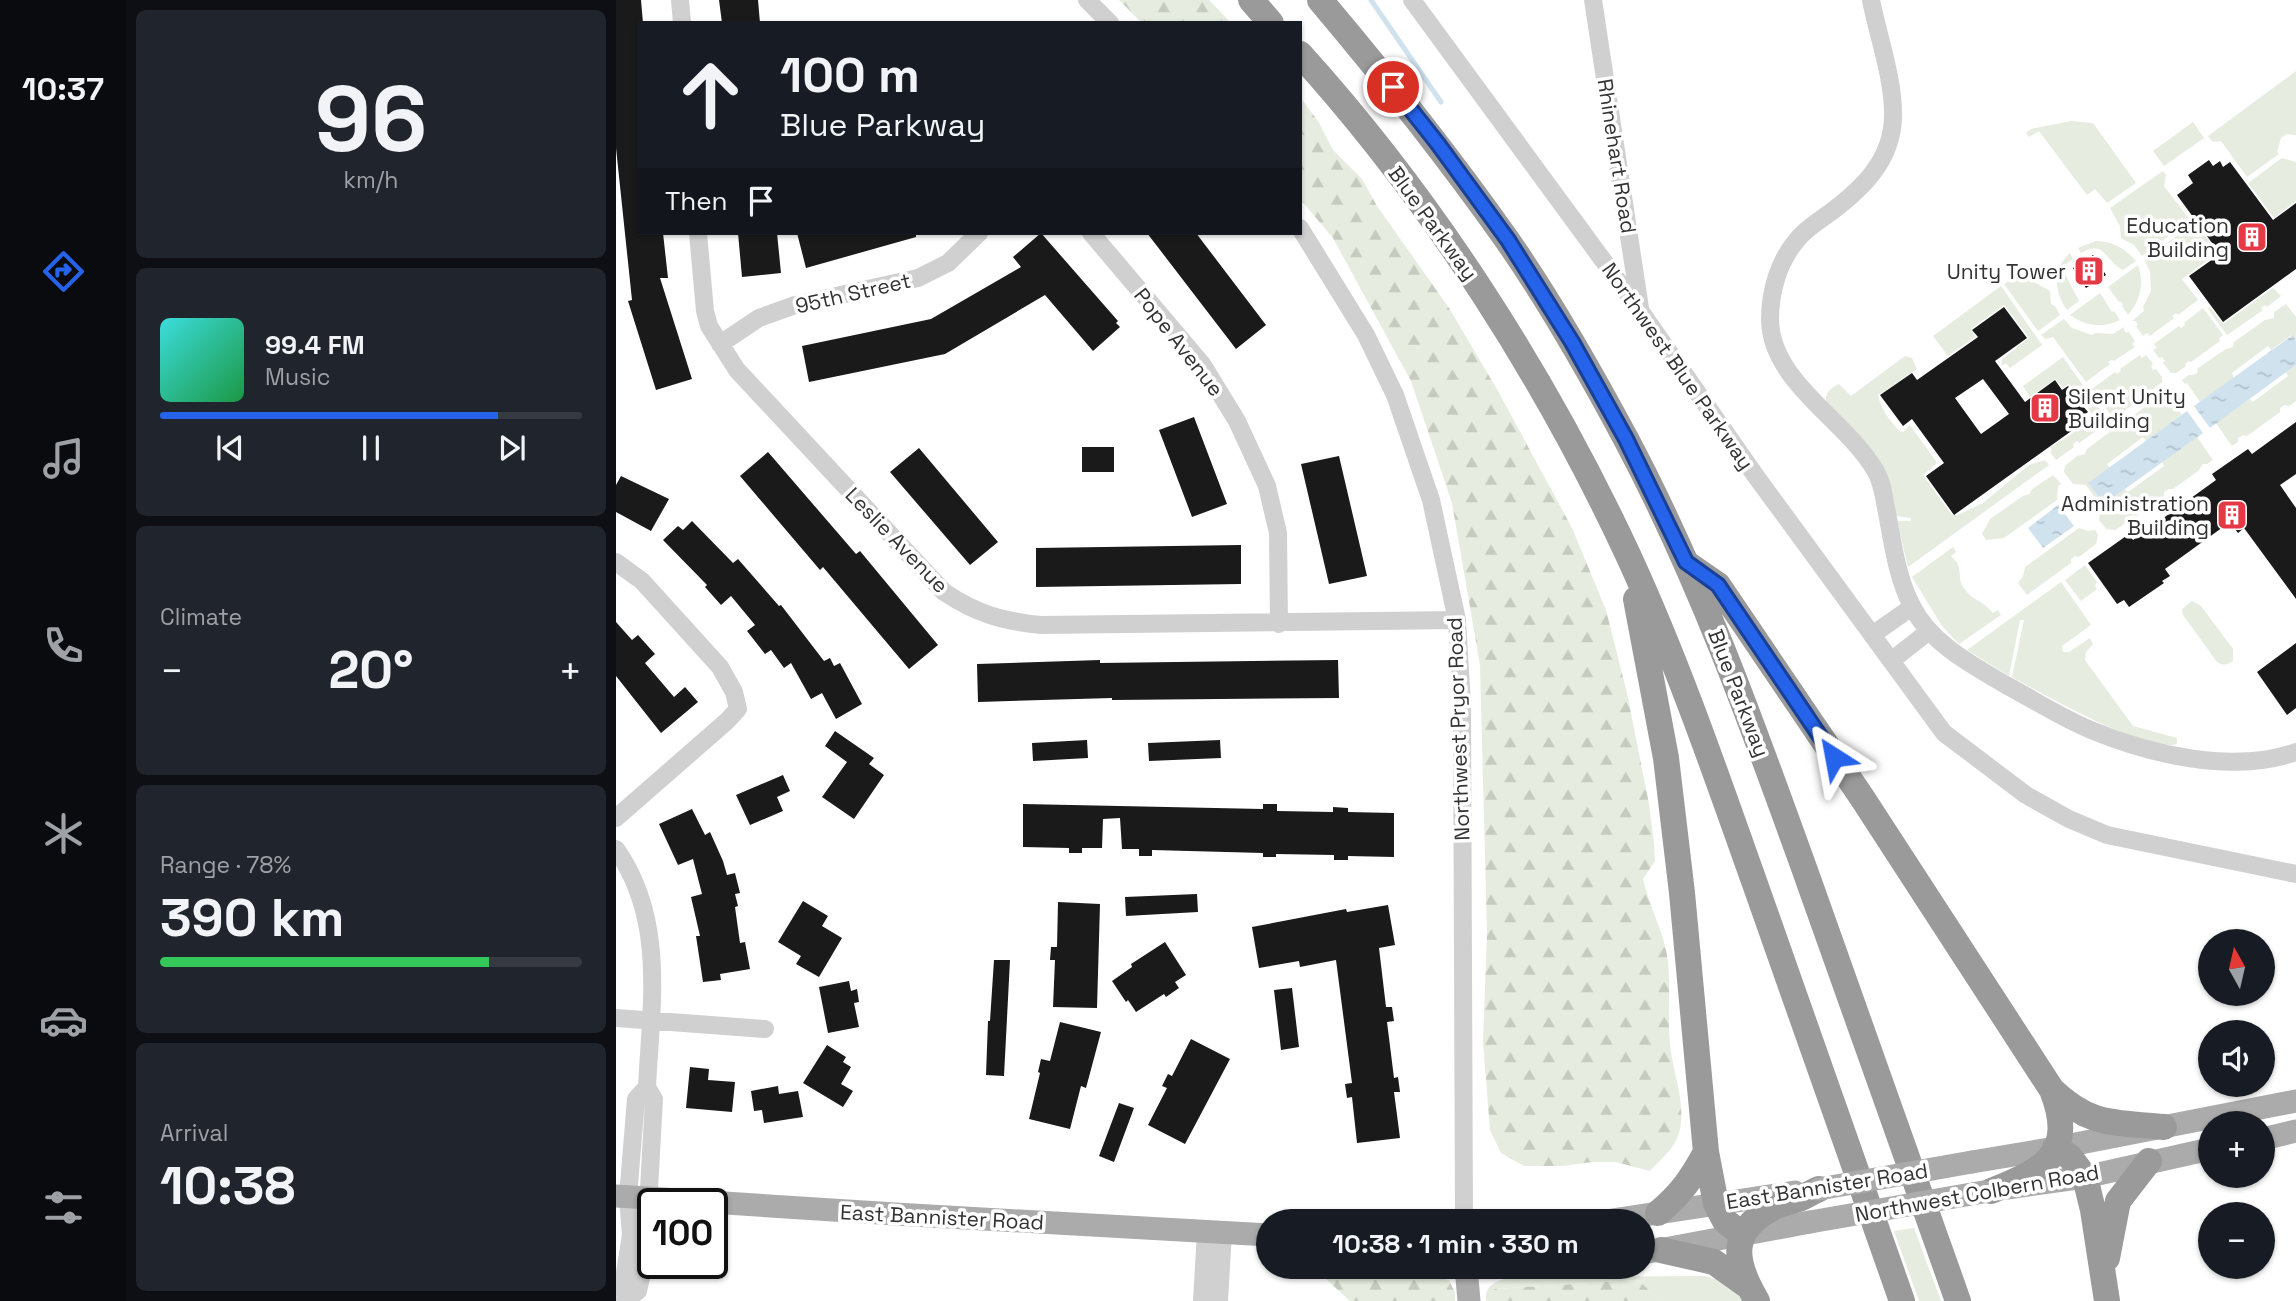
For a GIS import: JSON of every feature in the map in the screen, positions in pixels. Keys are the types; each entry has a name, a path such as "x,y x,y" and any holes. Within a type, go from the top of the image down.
{"highway":[{"path":"1251,0 1270,21"},
{"name":"Blue Parkway","path":"1320,0 1438,144 1508,240 1572,342 1613,415 1686,562 1749,713 1958,1301"},
{"name":"Blue Parkway","path":"1302,56 1370,137 1477,285 1539,384 1588,473 1629,556 1667,642 1705,742 1902,1301"},
{"path":"1629,556 1666,758 1684,906 1706,1152 1716,1204 1725,1221 1742,1235"},
{"path":"1686,562 1718,585 1863,799 2052,1090 2062,1126 2055,1148 2043,1166 2027,1177 1987,1191"},
{"path":"2052,1090 2078,1111 2100,1121 2164,1126"},
{"path":"2055,1148 2070,1157 2085,1177 2093,1210 2107,1301"},
{"path":"1658,1213 1678,1197 1706,1152"},
{"path":"2104,1273 2118,1201 2149,1161"},
{"path":"1753,1294 1738,1252 1744,1228 1775,1206 1799,1199 1819,1189"},
{"path":"1655,1252 1714,1262 1753,1294"}],"main road":[{"name":"Northwest Colbern Road","path":"2055,1148 2296,1101"},
{"path":"2275,1136 2296,1131"},
{"name":"East Bannister Road","path":"1655,1213 1819,1189 2055,1148"},
{"name":"Northwest Colbern Road","path":"1742,1235 1987,1191 2085,1177 2198,1151"},
{"name":"East Bannister Road","path":"631,1197 1256,1234"},
{"name":"East Bannister Road","path":"1655,1250 1742,1235"},
{"path":"1467,1279 1469,1301"}],"street":[{"path":"680,0 682,21"},
{"path":"1087,0 1108,21"},
{"name":"Northwest Blue Parkway","path":"1412,0 1944,733 2026,795 2107,835 2296,874"},
{"name":"Rhinehart Road","path":"1592,0 1641,312"},
{"path":"1871,0 1890,86 1893,117 1889,147 1853,196 1797,239 1786,254 1776,277 1770,321 1775,346 1792,378 1858,446 1876,471 1883,488 1901,577 1912,607 1929,631 1968,663 2091,730 2141,747 2192,759 2245,760 2296,752"},
{"name":"Northwest Pryor Road","path":"1302,231 1366,335 1395,395 1431,500 1457,620 1462,704 1464,1209"},
{"name":"Leslie Avenue","path":"698,235 705,311 709,326 737,370 944,592 963,605 1009,622 1041,625 1457,620"},
{"name":"95th Street","path":"720,344 759,318 795,305 918,278 948,263 977,235"},
{"name":"Pope Avenue","path":"1093,235 1202,364 1237,421 1267,486 1278,533 1279,624"},
{"path":"616,562 642,581 720,667 734,692 738,709 727,722 616,818"},
{"path":"1872,635 1912,607"},
{"path":"1891,661 1929,631"},
{"path":"616,849 640,894 651,937 653,961 647,1087 636,1099 631,1235 623,1285 625,1300"},
{"path":"616,1018 765,1029"},
{"path":"1202,1301 1214,1232"},
{"path":"1214,1232 1219,1301"}],"green space":[{"path":"1119,0 1209,0 1229,21 1140,21"},
{"path":"2296,71 2296,135 2287,134 2281,138 2277,152 2279,154 2247,177 2221,141 2213,142 2208,136"},
{"path":"1302,100 1318,121 1333,150 1362,179 1377,206 1449,308 1498,391 1572,528 1606,610 1627,693 1649,804 1655,861 1643,879 1668,961 1670,1046 1681,1105 1681,1124 1677,1138 1667,1154 1650,1171 1616,1162 1524,1166 1501,1153 1490,1130 1483,1042 1487,933 1480,665 1452,503 1411,381 1333,238 1302,201"},
{"path":"2071,121 2093,123 2136,183 2107,203 2095,189 2087,195 2039,131 2029,137 2026,133 2031,129"},
{"path":"2193,122 2204,138 2164,166 2153,151"},
{"path":"2282,158 2296,162 2296,201 2274,218 2248,183"},
{"path":"2163,171 2166,175 2164,186 2190,220 2142,256 2134,245 2121,238 2120,226 2110,208"},
{"path":"2195,222 2218,253 2182,279 2198,300 2178,315 2176,313 2172,316 2174,318 2150,336 2147,333 2143,336 2136,326 2136,321 2132,321 2144,311 2143,307 2151,291 2150,272 2145,260"},
{"path":"2096,241 2118,246 2136,261 2123,270 2100,250 2095,248 2081,253 2078,248"},
{"path":"2070,253 2073,259 2065,265 2064,272 2079,301 2067,310 2059,296 2057,281 2060,266"},
{"path":"2138,265 2140,291 2128,315 2123,304 2108,287"},
{"path":"2025,271 2034,282 2050,291 2051,304 2060,315 2038,331 2004,284"},
{"path":"2001,286 2042,345 2010,368 2006,363 2001,366 2002,359 2029,338 2004,305 1971,329 1975,337 1948,356 1933,336"},
{"path":"2273,288 2281,296 2227,335 2208,309 2210,307 2223,324"},
{"path":"2100,293 2120,320 2107,325 2094,325 2070,315"},
{"path":"2286,304 2296,317 2296,340 2292,335 2271,350 2268,346 2232,373 2234,378 2200,402 2182,380 2197,373 2198,368 2233,347 2234,342 2265,320 2274,318 2274,312"},
{"path":"2203,308 2223,335 2219,338 2220,341 2189,361 2186,366 2176,373 2171,373 2162,357 2159,358 2153,350 2157,348 2154,344 2179,326 2181,328"},
{"path":"2064,319 2072,328 2092,335 2113,334 2124,327 2126,333 2129,332 2135,341 2132,344 2135,347 2108,362 2110,364 2086,382 2053,337 2046,339 2041,335"},
{"path":"2140,355 2142,358 2146,355 2153,364 2153,370 2156,369 2162,377 2162,382 2113,418 2092,389 2115,372 2117,374"},
{"path":"1905,356 1912,358 1917,369 1878,395 1879,400 1899,431 1903,432 1910,425 1937,463 1923,475 1952,515 1958,515 1983,503 2029,465 2045,460 2049,465 1908,567 1897,521 1911,521 1911,518 1896,516 1879,460 1826,400 1828,392 1839,384 1851,396"},
{"path":"2063,357 2109,422 2079,443 2077,441 2073,444 2074,447 2056,460 2050,447 2069,436 2090,416 2086,393 2079,386 2072,387 2069,384 2063,388 2055,379 2030,397 2023,386"},
{"path":"2296,365 2296,401 2289,406 2284,405 2280,412 2247,436 2238,438 2238,442 2232,446 2216,423 2250,399 2253,402 2288,376 2286,372"},
{"path":"2166,392 2182,415 2146,441 2143,437 2107,464 2110,468 2089,484 2104,504 2125,489 2128,492 2164,466 2162,462 2197,437 2213,460 2203,464 2198,471 2173,489 2164,492 2164,496 2136,516 2127,518 2127,522 2115,530 2106,529 2099,520 2101,506 2086,485 2073,484 2064,472 2065,466 2077,456 2085,454 2087,449 2118,426 2122,428 2127,424 2127,420 2149,404 2154,405 2158,397"},
{"path":"2053,475 2061,484 2058,486 2057,500 2004,538 1986,540 1982,534 1990,519 2030,494 2031,490"},
{"path":"2079,528 2095,530 2098,535 2096,544 2079,557 2075,556 2071,563 2027,595 2018,583 2025,567"},
{"path":"1953,547 1956,552 1951,556 1957,564 1963,587 1993,613 1998,610 2001,615 1959,644 1942,626 1912,577"},
{"path":"2085,565 2097,582 2097,589 2081,601 2065,580"},
{"path":"2061,582 2091,625 2062,646 2063,652 2069,652 2090,638 2093,644 2086,652 2085,660 2133,726 2177,738 2177,744 2163,745 2120,731 2069,708 2012,677 2024,620 2020,620 2009,676 1967,650"},
{"path":"2192,601 2201,606 2233,649 2233,661 2225,664 2217,662 2183,615 2182,609"},
{"path":"1914,1228 1941,1301 1919,1301 1894,1231"},
{"path":"1655,1276 1705,1276 1727,1285 1745,1301 1661,1301 1638,1280 1495,1289 1490,1301 1486,1301 1490,1287 1505,1279 1655,1279"},
{"path":"1326,1279 1445,1279 1449,1280 1455,1293 1455,1301 1350,1301"},
{"path":"1638,1280 1661,1301 1490,1301 1494,1289"}],"water":[{"path":"2293,335 2296,340 2296,365 2210,428 2194,406"},
{"path":"2187,411 2203,433 2104,504 2088,483"},
{"path":"2058,505 2074,526 2043,548 2028,528"}],"building":[{"path":"616,0 641,0 643,21 637,21 637,235 663,235 668,278 660,278 692,379 656,390 628,301 632,300 616,148"},
{"path":"719,0 758,0 760,21 722,21"},
{"name":"Education Building","path":"2209,160 2213,166 2220,161 2223,167 2230,162 2273,220 2296,203 2296,269 2223,322 2189,276 2220,254 2177,195 2193,183 2188,175"},
{"path":"738,235 777,235 781,273 742,277"},
{"path":"798,235 916,235 916,237 806,268"},
{"path":"1039,235 1043,235 1118,321 1116,323 1120,327 1093,351 1045,295 945,354 809,382 802,346 931,319 1021,267 1013,257"},
{"path":"1149,235 1198,235 1266,325 1236,349"},
{"name":"Unity Tower","path":"2093,255 2106,275 2086,288 2073,268"},
{"name":"Silent Unity Building","path":"2004,307 2027,338 1995,361 2025,402 2055,380 2062,390 2068,386 2072,391 2077,389 2083,392 2085,399 2082,405 2088,412 2081,417 2084,422 1954,515 1926,476 1944,463 1912,419 1903,426 1880,395 1912,373 1917,380 1978,337 1972,330","holes":["1983,379 2009,414 1981,434 1955,398"]},
{"path":"1194,417 1227,504 1192,517 1159,430"},
{"name":"Administration Building","path":"2296,422 2296,474 2280,485 2296,508 2296,599 2244,528 2238,533 2230,522 2165,569 2170,576 2162,581 2164,583 2129,607 2124,600 2117,604 2088,563 2129,534 2133,540 2216,480 2212,474 2248,449 2252,454"},
{"path":"1082,447 1114,447 1114,472 1082,472"},
{"path":"919,448 998,542 970,565 890,472"},
{"path":"768,452 856,554 860,551 938,645 909,669 823,567 820,570 740,476"},
{"path":"1339,456 1367,576 1329,584 1301,464"},
{"path":"621,476 669,499 651,531 616,512 616,485"},
{"path":"692,521 733,563 738,559 779,606 781,605 824,661 830,658 834,666 840,663 862,704 836,719 822,693 811,699 791,663 784,668 771,650 765,654 747,631 755,625 731,596 721,605 705,587 707,585 663,540 678,526 683,530"},
{"path":"1241,545 1241,584 1036,587 1036,548"},
{"path":"616,622 632,640 638,635 655,654 645,663 674,697 685,687 698,702 661,733 616,676"},
{"path":"2296,643 2296,708 2287,715 2257,672"},
{"path":"1100,660 1100,663 1338,660 1339,698 1112,698 978,702 977,664"},
{"path":"835,731 874,758 869,764 884,775 854,819 822,797 847,762 825,746"},
{"path":"1087,740 1088,758 1033,761 1032,743"},
{"path":"1220,740 1221,758 1149,761 1148,743"},
{"path":"783,775 790,791 777,797 783,811 750,825 736,795"},
{"path":"1023,804 1263,809 1263,804 1277,804 1277,811 1333,812 1333,807 1348,808 1348,812 1394,813 1394,857 1348,856 1348,860 1334,860 1334,855 1276,854 1276,857 1263,857 1263,853 1152,850 1152,856 1139,856 1139,849 1122,849 1120,818 1103,819 1102,848 1082,848 1082,853 1069,853 1069,848 1023,847"},
{"path":"692,809 705,835 710,832 727,875 735,873 740,893 735,894 738,906 735,907 740,943 745,942 750,969 720,974 721,980 703,982 696,936 700,936 691,897 702,894 693,859 678,865 659,824"},
{"path":"1197,894 1198,912 1126,916 1125,897"},
{"path":"803,901 828,916 822,926 842,938 819,977 796,964 801,956 778,942"},
{"path":"1058,902 1100,904 1097,1008 1053,1007 1055,960 1050,960 1051,947 1057,947"},
{"path":"1388,905 1395,945 1379,948 1386,1007 1392,1007 1394,1021 1387,1022 1394,1078 1398,1077 1400,1092 1394,1092 1400,1138 1357,1143 1352,1097 1347,1098 1345,1084 1352,1083 1336,960 1300,967 1299,961 1259,968 1252,927 1346,909 1347,912"},
{"path":"1165,942 1186,975 1175,982 1179,988 1136,1012 1112,981 1132,967 1131,964"},
{"path":"994,960 1010,960 1004,1076 986,1075"},
{"path":"849,981 851,991 857,989 859,1002 854,1003 859,1027 828,1033 819,987"},
{"path":"1292,988 1299,1047 1281,1050 1274,990"},
{"path":"1060,1022 1101,1032 1086,1088 1081,1086 1070,1129 1029,1119 1041,1059 1050,1061"},
{"path":"1191,1039 1230,1059 1185,1144 1148,1125 1167,1088 1162,1086 1168,1074 1172,1076"},
{"path":"827,1045 846,1057 843,1062 851,1067 841,1084 853,1091 843,1107 803,1083"},
{"path":"690,1067 709,1069 708,1080 735,1082 732,1112 686,1108"},
{"path":"778,1086 779,1094 798,1091 803,1117 764,1123 762,1110 754,1111 751,1091"},
{"path":"1119,1103 1134,1108 1114,1162 1099,1156"}],"waterway":[{"path":"1371,0 1441,102"}],"place":[{"name":"Education Building","path":"2252,237"},
{"name":"Unity Tower","path":"2089,271"},
{"name":"Silent Unity Building","path":"2045,408"},
{"name":"Administration Building","path":"2232,515"}],"route":[{"path":"1393,87 1508,240 1572,342 1626,439 1686,562 1718,585 1834,757"}]}
